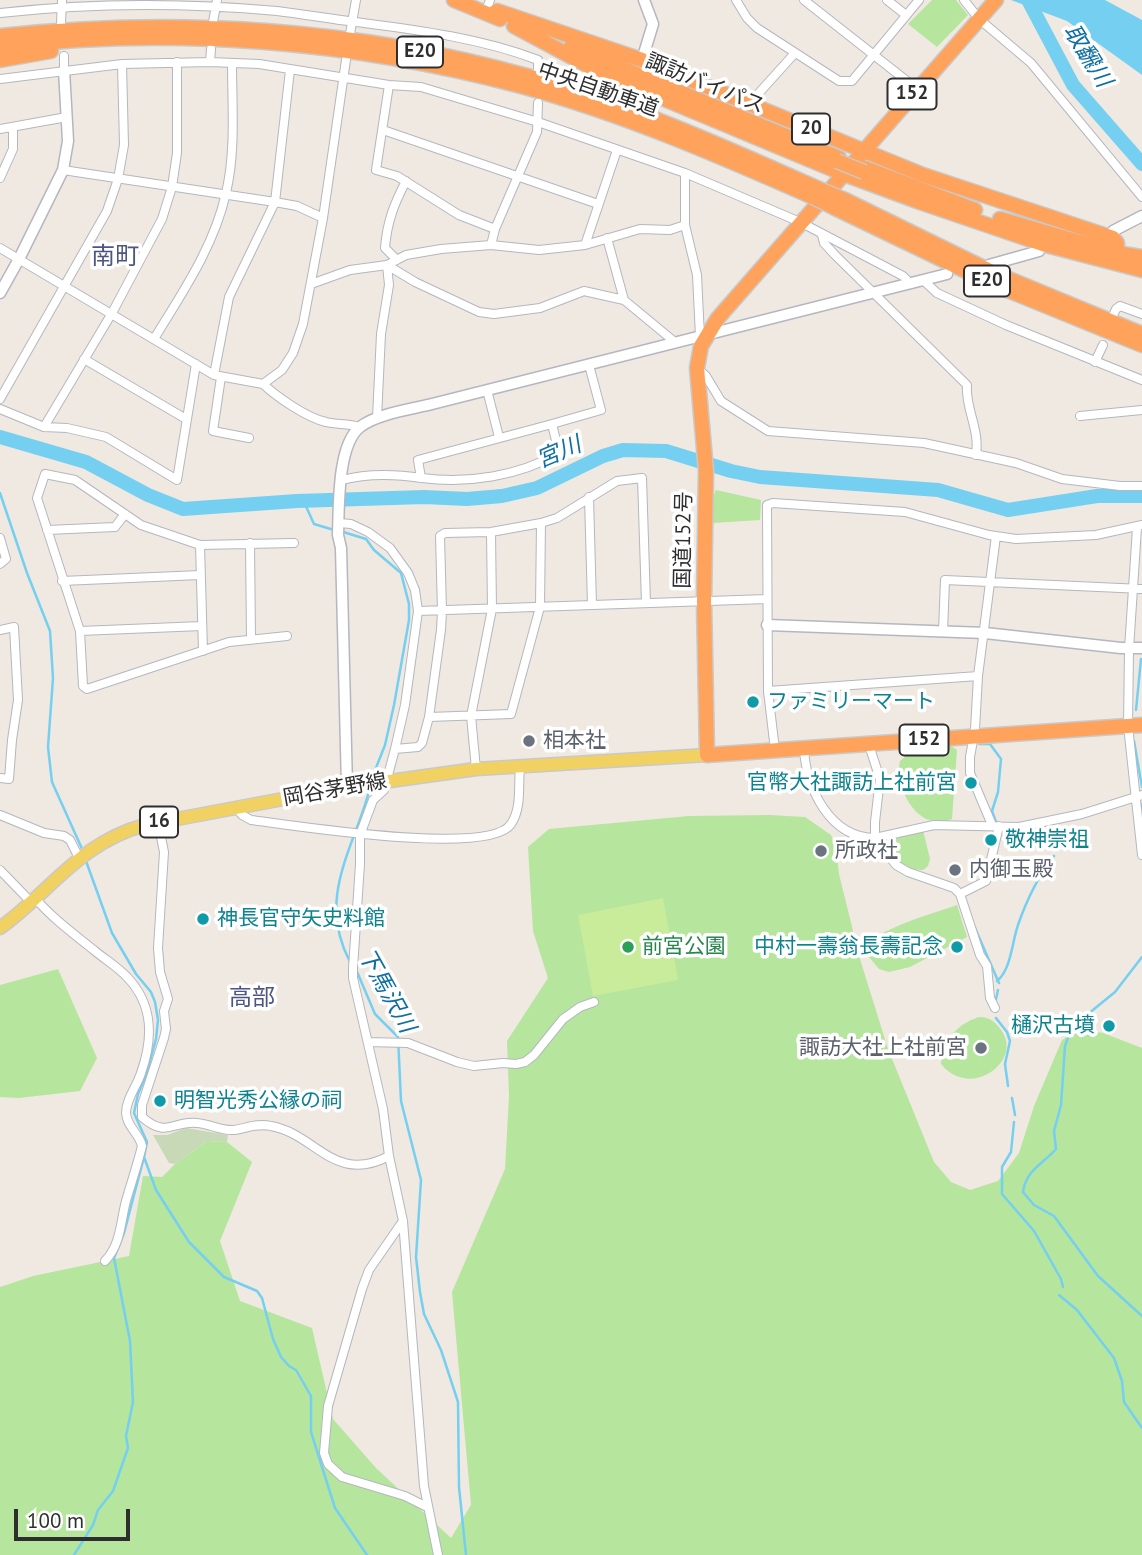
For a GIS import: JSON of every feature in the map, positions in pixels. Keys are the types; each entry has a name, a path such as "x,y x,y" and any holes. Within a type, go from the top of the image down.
{"highway":[{"name":"諏訪バイパス","path":"454,0 840,164 864,170 1012,223 1117,253 1142,257"},
{"name":"諏訪バイパス","path":"468,0 491,7 612,66 840,164"},
{"name":"国道152号","path":"707,755 704,601 706,471 697,368 703,336 800,222 840,164 864,149 996,0"},
{"name":"20","path":"491,7 642,60 923,175 1113,237 1117,243 1117,253"},
{"name":"中央自動車道","path":"0,36 127,28 252,31 320,36 469,61 551,83 638,112 992,272 1142,334"},
{"name":"中央自動車道","path":"0,47 77,41 185,39 319,47 386,56 523,86 644,127 816,193"},
{"path":"0,60 48,51 185,39"},
{"name":"20","path":"840,164 917,201 1046,245 1142,270"},
{"name":"諏訪バイパス","path":"864,170 974,215 1142,264"},
{"name":"中央自動車道","path":"840,204 995,285 1142,345"},
{"name":"152","path":"707,755 1135,725"}],"main road":[{"name":"岡谷茅野線","path":"0,928 83,855 121,832 158,822 346,787 476,769 707,755"}],"street":[{"path":"350,34 356,0"},
{"path":"642,60 653,24 643,0"},
{"path":"736,0 757,28 839,81 852,81 919,0"},
{"path":"804,0 917,89"},
{"path":"887,0 906,15"},
{"path":"964,0 1031,63 1142,197"},
{"path":"213,22 216,3"},
{"path":"0,13 61,5 216,3 415,30 523,54 538,60 538,70"},
{"path":"61,5 61,23"},
{"path":"210,62 211,48"},
{"path":"749,104 794,53"},
{"path":"0,293 63,170 68,141 64,56"},
{"path":"263,384 282,370 293,353 303,324 324,218 346,60"},
{"path":"44,427 112,313 162,219 172,187 177,153 177,62"},
{"path":"0,79 122,64 210,62 259,64 389,85 421,87 538,122 685,173 800,222 903,276 911,284"},
{"path":"155,339 198,266 226,194 232,153 232,63"},
{"path":"0,400 107,211 118,179 124,145 122,64"},
{"path":"249,438 213,431 218,376 229,297 275,202 290,70"},
{"path":"389,85 376,170 407,181 459,215 495,229"},
{"path":"491,244 537,132 538,103"},
{"path":"0,129 67,117"},
{"path":"0,178 13,149 13,127"},
{"path":"383,130 598,204"},
{"path":"585,245 617,150"},
{"path":"63,170 297,206 324,218"},
{"path":"685,173 685,225 697,275 703,336"},
{"path":"397,260 385,248 387,225 407,181"},
{"path":"1113,230 1142,216"},
{"path":"312,284 350,270 387,265 406,255 441,249 491,244 539,250 585,245 639,229 670,230 685,225"},
{"path":"822,235 824,243 967,385 966,396 975,422 978,442 976,455"},
{"path":"607,238 624,300"},
{"path":"0,248 218,376 263,384 272,393 322,421 359,427"},
{"path":"989,265 1040,251"},
{"path":"387,265 415,282 479,312 494,314 540,308 584,291 624,300 676,342"},
{"path":"377,418 381,334 389,285 387,265"},
{"path":"346,787 341,548 338,526 344,453 359,427 377,418 947,274"},
{"path":"923,280 937,293 1006,326 1142,380"},
{"path":"1112,318 1120,306 1142,314"},
{"path":"1095,362 1103,345"},
{"path":"84,359 186,419"},
{"path":"0,409 44,427 68,428 106,437 177,480 196,364"},
{"path":"421,478 418,460 601,410 589,365"},
{"path":"697,368 706,376 721,401 768,431 924,443 1016,463 1062,479 1142,486"},
{"path":"487,390 499,437"},
{"path":"1080,416 1142,410"},
{"path":"342,483 363,474 421,478 483,477 527,469 559,453 552,424"},
{"path":"287,636 229,642 87,689 83,686 80,631 37,498 45,474 75,480 141,525 200,545 294,542"},
{"path":"395,749 418,747 422,743 429,717 442,611 440,536 446,533 491,532 541,523 557,518 617,481 642,478 646,603"},
{"path":"589,497 592,606"},
{"path":"775,750 768,691 767,505 905,512 1016,539 1096,534 1140,526 1138,589 1129,649 1142,855"},
{"path":"47,530 115,527 125,514"},
{"path":"429,717 511,714 540,607 541,523"},
{"path":"338,526 352,524 390,548 408,573 415,590 418,611 410,678 395,749 375,783 384,790 373,800 355,835 353,965 403,1221 427,1507 438,1555"},
{"path":"476,769 471,716 492,609 491,532"},
{"path":"960,894 986,881 995,826 970,772 978,676 996,536"},
{"path":"0,538 6,559 0,564"},
{"path":"250,543 251,639"},
{"path":"200,545 203,651"},
{"path":"62,581 200,575"},
{"path":"943,632 945,580 1138,589"},
{"path":"418,611 767,598"},
{"path":"767,625 985,633 1129,649 1142,648"},
{"path":"80,631 202,626"},
{"path":"0,631 14,627 18,700 9,779 0,778"},
{"path":"768,691 978,676"},
{"path":"869,745 880,779 875,838 896,865 954,888 960,894 980,955 987,966 990,998 995,1009"},
{"path":"804,748 806,769 821,807 841,828 851,834 875,838 933,825 1019,827 1063,818 1139,796"},
{"path":"236,808 251,820 355,835 426,839 498,834 511,826 520,805 517,792 520,767"},
{"path":"0,815 44,833 64,836 83,855"},
{"path":"105,1261 116,1246 127,1195 142,1146 135,1120 126,1111 141,1073 150,1029 157,1012 168,999 159,972 163,852 158,822"},
{"path":"0,870 58,922 129,979 157,1012 166,1029 160,1055 135,1120"},
{"path":"368,1042 398,1043 474,1066 503,1063 516,1065 534,1055 562,1019 580,1007 594,1002"},
{"path":"135,1120 161,1128 197,1123 233,1130 252,1125 276,1126 348,1165 377,1163 389,1156"},
{"path":"403,1221 373,1263 362,1289 328,1406 324,1453 328,1464 342,1477 405,1496 427,1507"}],"green space":[{"path":"932,0 956,0 968,15 937,47 908,24"},
{"path":"716,490 761,500 760,520 713,523 713,497"},
{"path":"951,746 957,750 952,819 933,821 917,812 905,796 899,777 900,761 914,749"},
{"path":"689,816 805,817 831,835 836,847 839,874 860,959 888,1049 934,1162 951,1182 970,1190 998,1181 1019,1153 1034,1106 1062,1040 1079,1029 1103,1033 1142,1048 1142,1555 0,1555 0,1287 33,1276 129,1256 143,1176 162,1177 207,1141 227,1142 252,1162 220,1241 240,1301 312,1328 333,1419 376,1468 451,1538 471,1505 452,1292 505,1169 509,1096 507,1041 548,978 533,931 528,847 549,829"},
{"path":"923,830 930,859 923,870 903,865 881,839"},
{"name":"前宮公園","path":"663,898 678,980 593,996 578,915"},
{"path":"957,905 967,937 910,967 889,972 879,969 864,951 864,946 884,933"},
{"path":"58,969 97,1058 80,1091 19,1098 0,1097 0,985"},
{"path":"979,1017 989,1019 999,1027 1006,1042 1006,1053 1000,1064 991,1072 966,1079 953,1074 941,1064 942,1056 952,1034"},
{"path":"186,1128 228,1135 227,1142 207,1141 175,1164 169,1163 153,1135 167,1135"}],"water":[{"path":"1011,0 1105,0 1142,20 1142,75 1067,21"}],"waterway":[{"name":"取飜川","path":"1028,0 1073,85 1142,164"},
{"name":"宮川","path":"0,437 86,462 148,495 183,509 297,501 424,497 467,499 502,496 537,488 603,456 623,450 666,451 760,477 938,490 1008,510 1097,496 1142,496"},
{"path":"0,493 50,631 53,678 48,747 52,782 83,851"},
{"name":"下馬沢川","path":"304,502 314,524 334,530"},
{"name":"下馬沢川","path":"340,531 366,539 374,550 401,573 409,604 409,620 394,705 385,745 372,778"},
{"path":"1136,710 1141,659"},
{"path":"1134,741 1142,787"},
{"path":"979,744 990,744 1001,759 998,792 992,811 996,822"},
{"name":"下馬沢川","path":"350,962 340,938 337,894 341,874 370,788"},
{"path":"1141,804 1142,813"},
{"path":"997,981 1008,963 1018,925 1029,898 1054,856"},
{"path":"74,1555 93,1525 98,1510 113,1491 128,1448 126,1436 133,1402 130,1341 114,1258 124,1233 147,1142 134,1113 156,1039 158,1020 151,992 136,974 112,933 86,861"},
{"path":"975,928 999,983"},
{"path":"1142,957 1115,992 1072,1027 1065,1046 1061,1105 1054,1131 1056,1149 1031,1173 1023,1192 1034,1205 1054,1216 1098,1276 1142,1316"},
{"name":"下馬沢川","path":"355,967 375,1014 398,1037 401,1101 421,1180 416,1257 420,1292 424,1314 441,1350 458,1402 459,1487 466,1555"},
{"path":"996,999 998,990"},
{"path":"996,1018 1007,1032 1010,1041 1005,1064 1008,1086"},
{"path":"1012,1098 1015,1115"},
{"path":"1014,1122 1011,1152 1002,1167 1002,1194 1034,1231 1063,1287"},
{"path":"144,1157 156,1190 189,1242 224,1277 257,1291 262,1298 281,1357 296,1370 311,1396 311,1432 335,1508 367,1555"},
{"path":"1059,1295 1077,1310 1114,1358 1122,1381 1124,1402 1142,1428"}],"place":[{"name":"ファミリーマート","path":"753,702"},
{"name":"相本社","path":"529,741"},
{"name":"官幣大社諏訪上社前宮","path":"971,783"},
{"name":"敬神崇祖","path":"991,840"},
{"name":"所政社","path":"821,851"},
{"name":"内御玉殿","path":"955,870"},
{"name":"神長官守矢史料館","path":"203,919"},
{"name":"前宮公園","path":"628,947"},
{"name":"中村一壽翁長壽記念","path":"957,947"},
{"name":"樋沢古墳","path":"1109,1026"},
{"name":"諏訪大社上社前宮","path":"981,1048"},
{"name":"明智光秀公縁の祠","path":"160,1101"}],"district":[{"name":"南町","path":"115,257"},
{"name":"高部","path":"252,998"}]}
